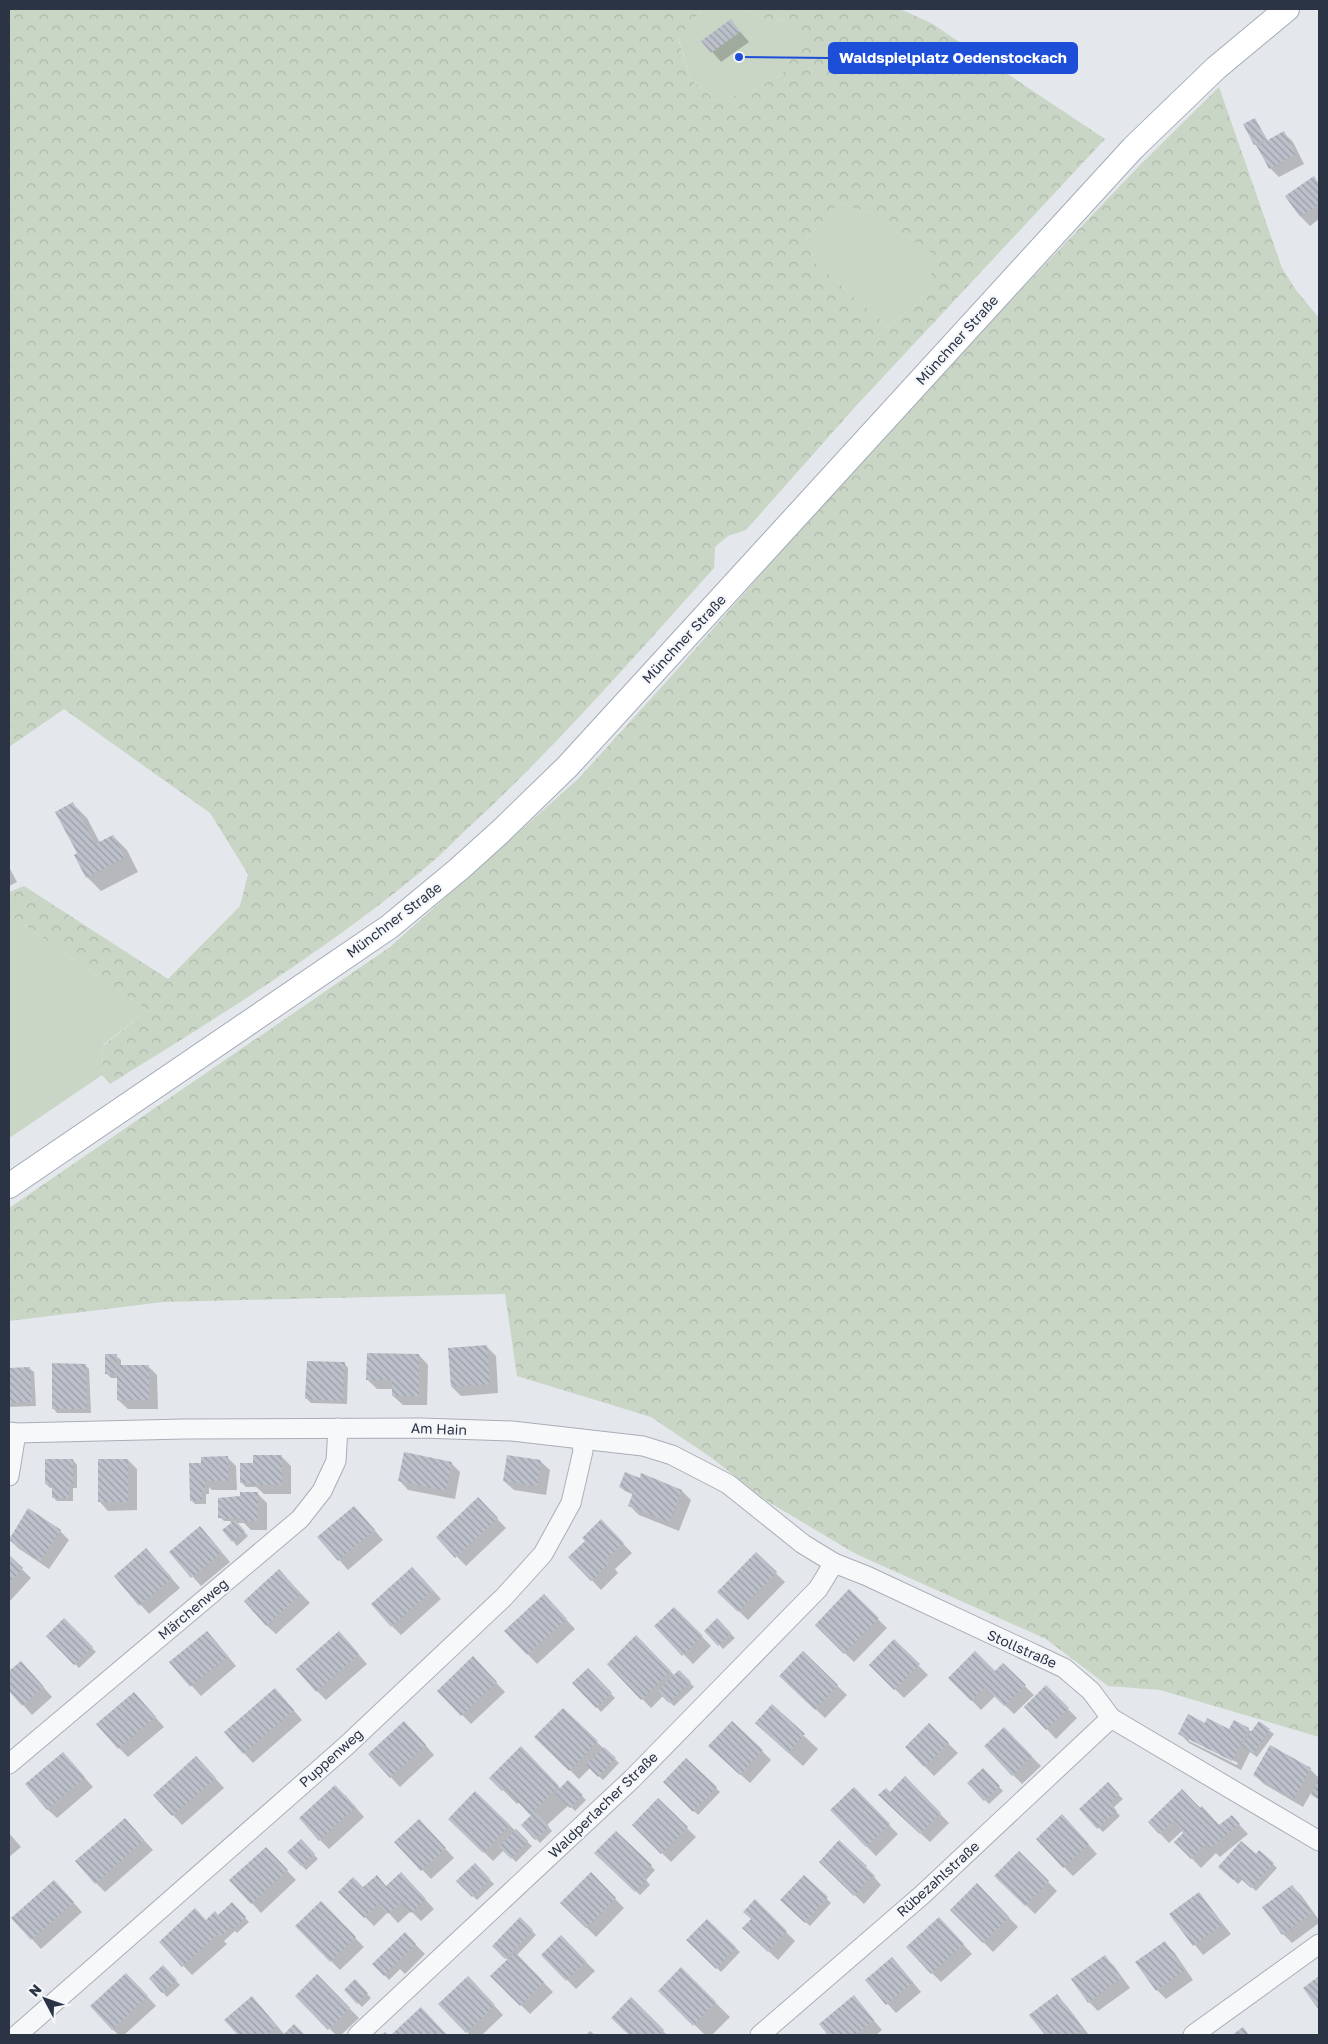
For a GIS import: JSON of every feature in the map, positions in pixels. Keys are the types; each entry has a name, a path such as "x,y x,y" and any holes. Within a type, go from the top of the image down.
{"main road":[{"name":"Münchner Straße","path":"9,1186 389,927 500,832 567,767 1134,148 1216,68 1287,9"}],"street":[{"name":"Am Hain","path":"13,1432 338,1428 512,1431 643,1446 672,1455 728,1484 781,1528 834,1563"},
{"name":"Märchenweg","path":"9,1764 300,1518 322,1491 336,1461 338,1428"},
{"path":"9,1476 13,1432"},
{"name":"Puppenweg","path":"17,2035 346,1746 503,1598 543,1554 571,1503 583,1451 581,1438"},
{"name":"Stollstraße","path":"834,1563 867,1576 1064,1668 1091,1691 1111,1718 1319,1841"},
{"name":"Waldperlacher Straße","path":"358,2035 632,1779 818,1589 834,1563"},
{"name":"Rübezahlstraße","path":"760,2035 922,1895 1111,1718"},
{"path":"1193,2035 1319,1944"}],"green space":[{"path":"9,9 703,9 678,38 691,80 717,101 755,89 781,75 804,38 787,21 763,19 744,9 900,9 931,23 1105,139 855,407 746,530 728,536 715,547 714,568 563,734 501,797 425,869 344,931 268,984 110,1084 102,1075 103,1046 147,1010 9,914 9,892 24,886 168,979 240,906 248,874 210,813 64,709 9,747","holes":["839,203 870,213 938,257 921,300 888,327 815,262 806,239"]},
{"path":"703,9 744,9 763,19 787,21 805,38 781,75 755,89 717,101 691,80 678,37"},
{"path":"1219,87 1282,268 1296,290 1319,318 1319,1737 1160,1690 1108,1686 1046,1639 856,1554 767,1501 709,1456 651,1417 517,1376 505,1294 163,1302 9,1321 9,1208 390,947 579,778 676,671 887,430 1140,165"},
{"path":"839,203 870,213 939,257 921,300 888,327 815,262 806,239"},
{"path":"9,914 147,1010 103,1045 102,1075 11,1137 9,1136"}],"building":[{"path":"731,19 740,32 711,53 701,41"},
{"path":"1255,118 1266,139 1254,145 1243,124"},
{"path":"1284,131 1296,154 1269,169 1257,146"},
{"path":"1314,176 1319,184 1319,204 1300,217 1285,196"},
{"path":"73,802 95,844 113,835 125,857 86,878 74,855 77,853 55,812"},
{"path":"487,1345 490,1384 451,1387 448,1348"},
{"path":"367,1353 419,1354 419,1396 392,1396 392,1380 366,1380"},
{"path":"105,1354 117,1354 117,1365 149,1365 149,1400 117,1400 117,1374 105,1374"},
{"path":"307,1361 345,1362 343,1401 305,1399"},
{"path":"52,1363 86,1364 87,1409 52,1409"},
{"path":"30,1367 32,1402 9,1403 9,1368"},
{"path":"404,1452 452,1462 446,1491 398,1481"},
{"path":"253,1455 282,1455 282,1485 240,1483 240,1463 253,1463"},
{"path":"507,1455 541,1460 537,1486 503,1481"},
{"path":"228,1456 228,1481 205,1481 205,1491 202,1491 202,1500 190,1501 189,1463 201,1463 201,1457"},
{"path":"45,1459 73,1459 73,1484 69,1484 69,1498 52,1498 52,1484 45,1484"},
{"path":"98,1459 128,1459 128,1502 98,1502"},
{"path":"625,1472 640,1478 641,1473 682,1490 669,1522 628,1506 633,1493 619,1487"},
{"path":"240,1492 258,1492 258,1521 240,1522 241,1519 218,1518 218,1498 240,1496"},
{"path":"478,1497 498,1518 455,1558 436,1537"},
{"path":"354,1506 375,1530 338,1561 317,1537"},
{"path":"28,1508 61,1530 40,1561 9,1540"},
{"path":"601,1519 624,1543 606,1559 610,1563 591,1581 568,1557 585,1541 582,1538"},
{"path":"235,1520 245,1531 232,1542 222,1530"},
{"path":"200,1526 222,1552 191,1578 169,1552"},
{"path":"146,1548 172,1578 139,1606 114,1576"},
{"path":"756,1552 777,1572 738,1612 717,1592"},
{"path":"9,1555 23,1568 9,1583"},
{"path":"412,1567 433,1590 391,1627 371,1604"},
{"path":"279,1569 301,1594 266,1626 244,1601"},
{"path":"849,1589 879,1618 844,1654 815,1625"},
{"path":"544,1594 567,1619 527,1655 504,1631"},
{"path":"674,1607 703,1636 682,1656 654,1626"},
{"path":"64,1618 93,1647 74,1665 46,1636"},
{"path":"717,1618 731,1633 718,1646 704,1631"},
{"path":"207,1631 228,1656 190,1687 169,1662"},
{"path":"339,1631 359,1654 316,1692 296,1669"},
{"path":"636,1635 671,1671 641,1700 607,1664"},
{"path":"894,1639 920,1664 894,1690 869,1665"},
{"path":"803,1651 838,1685 815,1710 779,1676"},
{"path":"975,1651 995,1671 1003,1663 1026,1685 1004,1706 985,1687 971,1701 948,1678"},
{"path":"473,1656 497,1682 461,1716 437,1691"},
{"path":"21,1661 44,1687 22,1706 9,1691 9,1671"},
{"path":"588,1668 612,1693 596,1708 572,1683"},
{"path":"679,1670 691,1682 669,1703 657,1691"},
{"path":"1046,1685 1069,1708 1046,1730 1024,1707"},
{"path":"275,1688 294,1710 243,1754 224,1732"},
{"path":"134,1692 156,1717 118,1749 96,1724"},
{"path":"772,1704 805,1734 788,1753 755,1723"},
{"path":"563,1708 598,1741 569,1771 534,1737"},
{"path":"1188,1714 1205,1723 1207,1718 1229,1729 1234,1720 1249,1728 1232,1761 1178,1734"},
{"path":"404,1721 426,1745 390,1778 368,1754"},
{"path":"732,1721 763,1750 740,1775 708,1746"},
{"path":"1259,1721 1270,1729 1253,1754 1241,1745"},
{"path":"929,1723 949,1743 924,1767 905,1747"},
{"path":"1004,1727 1032,1756 1012,1776 984,1746"},
{"path":"1270,1745 1311,1768 1294,1799 1253,1775"},
{"path":"521,1746 559,1786 530,1815 505,1788 502,1791 489,1778"},
{"path":"604,1747 616,1758 598,1777 586,1765"},
{"path":"63,1752 85,1777 47,1810 25,1784"},
{"path":"196,1756 216,1778 172,1816 153,1795"},
{"path":"686,1758 717,1787 693,1812 663,1782"},
{"path":"983,1768 1000,1786 984,1801 967,1783"},
{"path":"905,1776 941,1813 920,1834 878,1795 886,1788 890,1792"},
{"path":"1319,1779 1319,1799 1311,1795"},
{"path":"568,1780 583,1795 570,1808 555,1793"},
{"path":"1108,1782 1119,1794 1110,1803 1117,1811 1097,1829 1079,1809"},
{"path":"335,1785 356,1807 319,1841 299,1818"},
{"path":"854,1787 890,1824 866,1847 830,1810"},
{"path":"1182,1789 1200,1808 1202,1806 1219,1825 1232,1815 1240,1824 1210,1848 1206,1844 1191,1859 1174,1842 1183,1833 1174,1821 1159,1834 1148,1822"},
{"path":"475,1791 510,1825 483,1853 448,1819"},
{"path":"658,1798 688,1827 661,1854 632,1825"},
{"path":"535,1811 549,1826 535,1840 521,1825"},
{"path":"1062,1814 1089,1844 1063,1868 1036,1839"},
{"path":"125,1818 144,1840 95,1884 75,1861"},
{"path":"419,1819 446,1848 421,1871 394,1842"},
{"path":"516,1829 528,1841 511,1859 499,1847"},
{"path":"616,1831 652,1865 642,1875 647,1880 635,1892 594,1853"},
{"path":"301,1839 315,1854 301,1866 287,1852"},
{"path":"839,1840 867,1866 865,1868 873,1875 854,1896 819,1862"},
{"path":"1241,1841 1256,1854 1259,1850 1274,1863 1251,1888 1238,1876 1233,1880 1218,1867"},
{"path":"266,1847 288,1870 251,1904 229,1880"},
{"path":"1019,1851 1049,1881 1025,1906 994,1876"},
{"path":"475,1863 490,1879 472,1897 456,1881"},
{"path":"401,1872 426,1899 411,1913 401,1902 388,1914 378,1904 364,1918 338,1892 353,1877 363,1887 377,1875 386,1886"},
{"path":"591,1872 616,1898 586,1928 560,1903"},
{"path":"804,1875 828,1897 805,1923 780,1900"},
{"path":"54,1880 74,1902 31,1940 11,1918"},
{"path":"977,1883 1009,1917 983,1943 950,1910"},
{"path":"1292,1885 1312,1913 1282,1935 1262,1907"},
{"path":"1199,1892 1223,1924 1193,1946 1169,1914"},
{"path":"755,1899 787,1931 768,1952 742,1928 751,1919 743,1912"},
{"path":"321,1901 356,1937 330,1962 295,1926"},
{"path":"232,1902 246,1917 232,1930 230,1928 221,1936 218,1934 182,1967 159,1942 195,1908 206,1920 215,1911 218,1915"},
{"path":"520,1917 533,1930 505,1959 492,1946"},
{"path":"939,1917 964,1944 931,1974 906,1947"},
{"path":"707,1919 736,1947 716,1969 686,1940"},
{"path":"405,1932 416,1944 384,1976 372,1964"},
{"path":"561,1935 586,1961 566,1981 541,1955"},
{"path":"1165,1941 1185,1970 1156,1991 1135,1962"},
{"path":"515,1952 544,1982 520,2006 490,1976"},
{"path":"1105,1955 1121,1978 1088,2003 1071,1979"},
{"path":"892,1957 913,1982 886,2005 865,1980"},
{"path":"163,1965 177,1980 162,1993 149,1978"},
{"path":"681,1967 716,2002 693,2026 658,1991"},
{"path":"126,1973 148,1996 112,2030 90,2006"},
{"path":"317,1974 350,2008 328,2030 295,1996"},
{"path":"468,1976 495,2005 466,2033 438,2004"},
{"path":"1319,1976 1319,2010 1303,1988"},
{"path":"355,1979 368,1993 357,2004 344,1990"},
{"path":"1057,1994 1083,2029 1074,2035 1045,2035 1029,2015"},
{"path":"854,1995 874,2020 855,2035 828,2035 819,2024"},
{"path":"252,1996 277,2026 266,2035 238,2035 224,2020"},
{"path":"631,1997 664,2030 659,2035 629,2035 611,2018"},
{"path":"421,2007 446,2034 392,2034"},
{"path":"294,2024 305,2035 283,2035"},
{"path":"1243,2027 1249,2035 1232,2035"}],"place":[{"name":"Waldspielplatz Oedenstockach","path":"739,57"}]}
